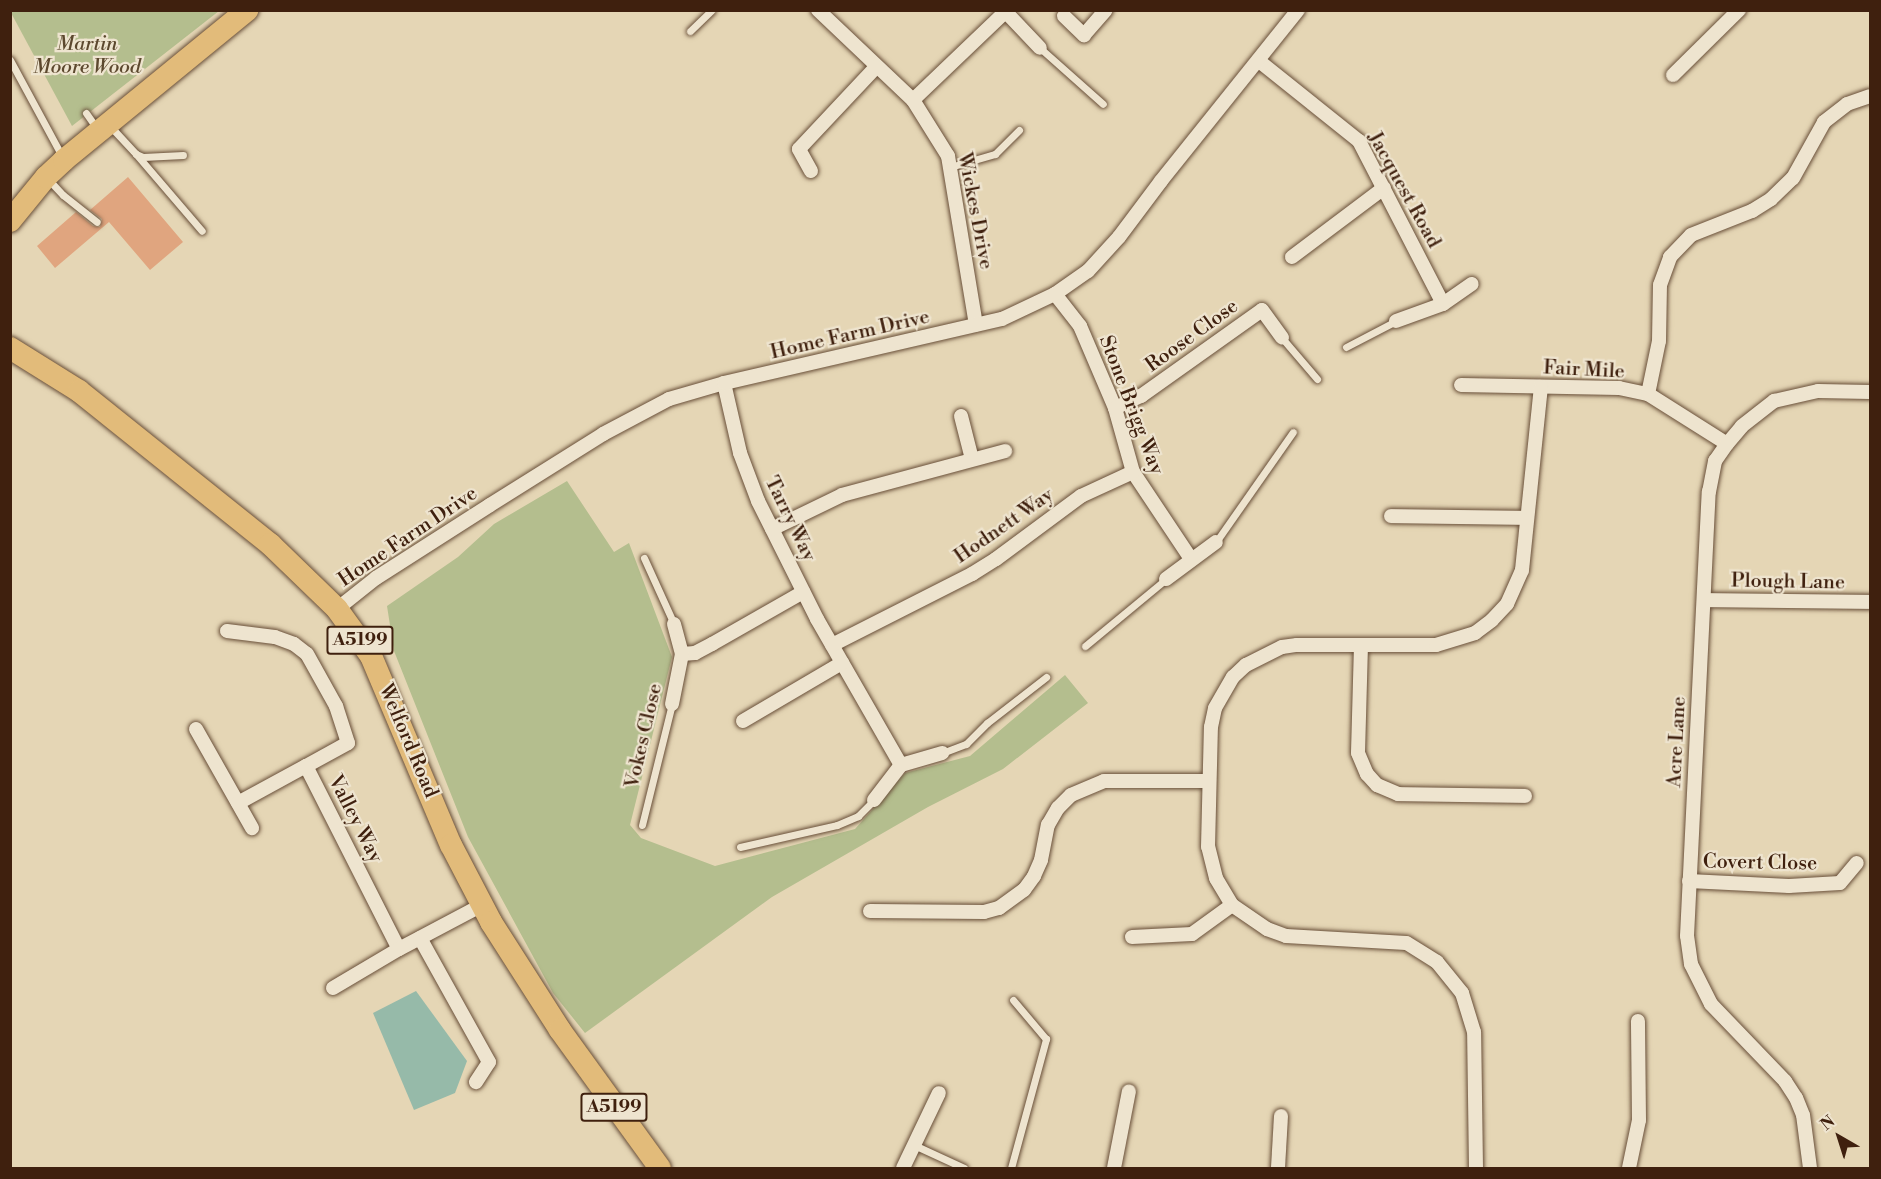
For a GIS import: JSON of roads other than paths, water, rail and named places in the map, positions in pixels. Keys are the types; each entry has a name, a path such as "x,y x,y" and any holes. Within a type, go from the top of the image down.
{"main road":[{"path":"10,221 46,177 98,123 247,10"},
{"name":"Welford Road","path":"10,348 79,391 270,544 337,609 371,656 451,845 482,905 525,979 660,1168"}],"street":[{"name":"Wickes Drive","path":"818,10 913,100 948,156 976,325"},
{"path":"1064,16 1084,35 1106,10"},
{"name":"Home Farm Drive","path":"337,609 376,578 603,434 669,399 724,383 976,325 1020,313 1055,294 1088,271 1119,237 1298,10"},
{"path":"1673,75 1739,10"},
{"path":"913,100 1005,11 1040,48"},
{"name":"Jacquest Road","path":"1259,61 1359,141 1443,304"},
{"path":"811,171 799,149 876,67"},
{"path":"1648,394 1659,341 1660,285 1670,256 1691,235 1752,211 1777,194 1798,170 1824,122 1847,104 1870,96"},
{"path":"1292,257 1384,188"},
{"path":"1396,321 1443,304 1472,284"},
{"name":"Stone Brigg Way","path":"1055,294 1080,326 1115,408 1132,472 1191,559"},
{"name":"Roose Close","path":"1115,408 1141,396 1262,310 1282,338"},
{"name":"Tarry Way","path":"724,383 740,453 772,528 803,592 901,765"},
{"name":"Fair Mile","path":"1461,385 1619,388 1648,394 1727,444"},
{"path":"1476,1168 1474,1032 1462,993 1451,977 1422,951 1406,943 1286,936 1267,929 1232,905 1216,878 1210,857 1209,781 1215,708 1228,684 1246,665 1282,647 1298,645 1436,645 1475,633 1507,604 1522,570 1540,387"},
{"name":"Acre Lane","path":"1810,1168 1803,1115 1796,1098 1785,1081 1712,1004 1695,974 1687,936 1710,492 1716,461 1727,444 1742,426 1774,401 1818,391 1870,392"},
{"path":"961,416 972,459"},
{"path":"772,528 842,495 1005,450"},
{"name":"Hodnett Way","path":"832,645 972,574 1081,496 1132,472"},
{"path":"1391,516 1526,518"},
{"path":"1166,579 1216,542"},
{"path":"682,654 695,653 803,592"},
{"name":"Plough Lane","path":"1704,600 1870,602"},
{"name":"Vokes Close","path":"672,704 682,654 674,624"},
{"name":"Valley Way","path":"227,631 275,637 294,644 307,654 336,706 348,743 306,766 399,948"},
{"path":"1361,645 1358,753 1367,774 1377,784 1398,794 1525,796"},
{"path":"743,721 842,663"},
{"path":"196,729 252,828"},
{"path":"874,800 901,765 942,753"},
{"path":"238,803 306,766"},
{"path":"870,911 984,912 999,908 1024,890 1034,876 1041,860 1048,825 1058,808 1071,795 1104,781 1209,781"},
{"name":"Covert Close","path":"1689,881 1789,886 1840,883 1857,863"},
{"path":"333,988 399,948 482,905"},
{"path":"1132,937 1192,934 1232,905"},
{"path":"420,938 489,1062 476,1082"},
{"path":"1629,1168 1639,1120 1638,1021"},
{"path":"1114,1168 1129,1091"},
{"path":"903,1168 939,1093"},
{"path":"1278,1168 1281,1116"}],"lane":[{"path":"690,31 712,10"},
{"path":"1040,48 1103,104"},
{"path":"10,60 64,160"},
{"path":"98,123 136,154 202,231"},
{"path":"950,168 995,154 1018,130"},
{"path":"136,154 152,158 183,155"},
{"path":"46,177 63,195 97,222"},
{"path":"1346,347 1396,321"},
{"path":"1282,338 1317,379"},
{"path":"1216,542 1293,432"},
{"name":"Vokes Close","path":"644,558 674,624"},
{"path":"1085,646 1166,579"},
{"path":"942,753 966,744 987,723 1046,677"},
{"name":"Vokes Close","path":"642,825 672,704"},
{"path":"740,847 837,825 858,816 874,800"},
{"path":"1011,1168 1046,1039 1012,1000"},
{"path":"914,1145 964,1168"}],"park label":[{"name":"Martin Moore Wood","path":"87,56"}]}
